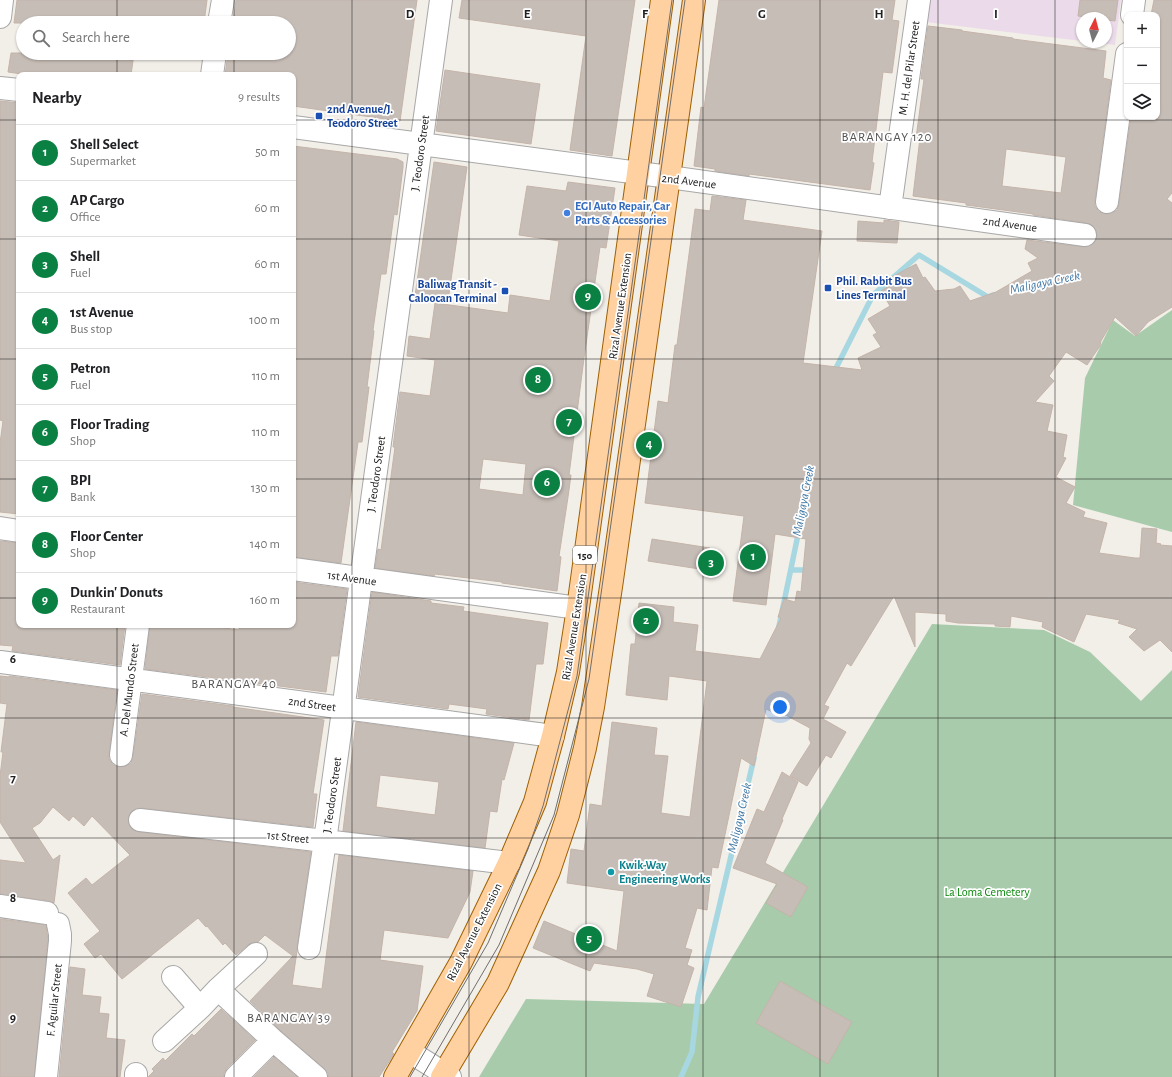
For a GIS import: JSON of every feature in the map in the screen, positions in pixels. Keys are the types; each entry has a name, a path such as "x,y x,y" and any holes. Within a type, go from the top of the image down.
{"main road":[{"name":"Rizal Avenue Extension","path":"395,1077 461,962 509,863 535,802 553,736 568,672 578,608 662,0"},
{"name":"150","path":"445,1076 498,983 549,871 568,815 585,748 612,585 694,0"},
{"path":"582,580 612,585"}],"street":[{"path":"0,17 2,0"},
{"path":"220,16 223,0"},
{"name":"J. Teodoro Street","path":"309,948 441,0"},
{"name":"M. H. del Pilar Street","path":"890,208 919,0"},
{"path":"1132,12 1134,0"},
{"path":"212,72 214,60"},
{"path":"1107,202 1124,76"},
{"path":"0,88 16,90"},
{"name":"2nd Avenue","path":"296,127 1085,235"},
{"path":"0,528 16,531"},
{"name":"1st Avenue","path":"296,569 578,608"},
{"name":"A. Del Mundo Street","path":"121,755 138,628"},
{"name":"2nd Street","path":"0,662 553,736"},
{"name":"1st Street","path":"140,820 509,863"},
{"name":"F. Aguilar Street","path":"0,906 53,918 60,934 46,1077"},
{"path":"164,1041 256,954"},
{"path":"173,977 200,1008"},
{"path":"218,989 316,1077"},
{"path":"236,1077 273,1040"},
{"path":"410,1052 445,1076"}],"shaded area":[{"path":"929,0 1121,0 1115,45 1112,45 1112,12 1076,12 1076,40 926,22"}],"green space":[{"path":"1172,310 1172,532 1073,505 1085,378 1113,320 1135,336"},
{"name":"La Loma Cemetery","path":"932,624 1044,630 1090,652 1141,701 1172,670 1172,1077 479,1077 526,999 704,1004"}],"building":[{"path":"17,0 207,0 205,16 16,16 16,23 14,23"},
{"path":"236,0 417,0 400,121 296,106 296,72 225,72 227,60 296,60 296,16 234,16"},
{"path":"462,0 635,0 612,156 570,150 586,36 459,18"},
{"path":"719,0 895,0 892,20 899,21 892,73 883,72 870,190 749,174 749,176 694,166 701,107 704,108"},
{"path":"1080,0 1118,0 1115,21 1112,21 1112,12 1078,12"},
{"path":"1154,0 1172,0 1172,193 1167,199 1172,203 1172,307 1148,322 1136,336 1115,317 1101,341 1100,346 1087,365 1066,352 1049,376 1054,381 1035,402 1053,405 1047,431 1067,435 1063,457 1066,458 1056,477 1075,487 1066,503 1085,512 1083,517 1107,523 1099,553 1140,558 1142,528 1157,529 1156,543 1161,544 1160,545 1172,546 1172,652 1160,640 1144,651 1129,637 1137,629 1118,623 1120,620 1086,614 1074,642 1042,627 1043,622 1011,616 1010,627 995,626 995,624 958,623 946,621 946,614 915,612 915,647 894,596 851,666 847,663 824,705 829,707 823,719 846,732 831,758 826,755 807,786 790,776 811,743 809,739 810,728 776,710 775,713 766,709 754,766 741,758 718,868 712,867 707,910 697,908 685,948 692,950 687,965 694,968 681,1007 647,996 654,974 637,969 594,963 590,971 533,948 544,921 617,951 624,891 567,883 571,849 584,851 590,804 602,806 612,722 657,728 654,755 668,756 661,813 690,817 707,681 669,676 667,700 626,695 631,644 635,644 639,603 674,607 673,622 698,625 695,651 760,659 781,618 778,617 784,599 795,602 797,591 801,592 806,539 775,534 766,605 733,601 744,516 645,503 658,401 668,403 695,209 710,211 712,196 746,200 743,220 822,231 803,363 862,370 858,358 881,347 873,335 877,333 868,319 890,306 881,291 892,284 888,279 916,264 923,278 925,277 935,291 954,289 960,286 970,301 996,292 1032,271 1028,263 1038,258 1025,249 1027,240 1084,247 1090,246 1095,242 1097,237 1096,230 1092,225 1087,223 966,205 966,203 913,196 920,138 916,138 924,79 921,79 928,26 1076,48 1106,51 1103,78 1111,80 1095,206 1099,212 1106,214 1117,210 1131,120 1160,120 1160,12 1152,12","holes":["1006,149 1066,157 1061,193 1002,186"]},
{"path":"11,53 16,53 16,60 133,60 131,72 8,72"},
{"path":"445,70 540,84 531,144 436,131"},
{"path":"0,101 16,103 16,514 0,512 0,443 3,421 0,420"},
{"path":"296,146 397,159 403,162 397,215 394,214 386,274 381,274 373,330 367,387 369,387 362,442 358,442 341,563 296,557"},
{"path":"434,162 467,167 448,301 415,296"},
{"path":"568,182 615,188 606,248 600,247 584,358 569,475 571,475 559,556 561,557 557,591 502,582 435,574 434,576 375,568 378,549 381,550 395,447 393,447 400,392 430,396 435,360 407,356 409,336 430,339 435,303 508,313 510,295 550,301 559,241 519,235 527,186 566,191","holes":["483,459 526,464 523,495 479,489"]},
{"path":"884,220 899,222 897,243 857,241 858,221 884,223"},
{"path":"652,539 710,548 706,570 648,561"},
{"path":"0,541 16,543 16,628 125,628 120,665 12,651 13,646 0,645"},
{"path":"296,582 347,589 338,656 331,656 326,692 145,669 150,628 224,628 239,630 239,628 296,628"},
{"path":"372,592 431,601 431,603 464,607 463,611 548,623 543,664 536,664 529,720 486,714 487,709 449,704 448,709 358,697"},
{"path":"0,676 117,690 109,759 113,765 119,767 126,766 131,763 133,757 142,694 324,720 313,794 317,794 313,827 141,808 135,809 130,813 128,818 129,825 133,830 139,832 311,852 292,985 322,989 339,855 473,871 470,892 448,938 384,930 380,960 423,966 417,1011 392,1052 394,1054 379,1077 328,1077 328,1073 324,1068 281,1031 250,1001 293,956 265,935 258,942 253,942 236,955 225,943 223,945 198,918 122,979 101,954 95,958 84,944 100,931 68,893 86,878 92,885 130,855 92,816 84,826 73,816 69,821 53,807 40,823 32,828 53,860 60,855 54,903 0,894 0,860 26,863 0,822 0,776 3,752 1,752 7,704 0,703"},
{"path":"356,722 514,743 504,780 502,779 497,812 490,811 485,848 343,831","holes":["380,775 439,782 435,815 376,807"]},
{"path":"782,772 798,782 765,863 808,887 791,917 766,903 777,884 733,868 757,809 764,812"},
{"path":"0,919 46,925 48,940 34,1077 0,1077"},
{"path":"70,967 85,969 82,995 101,997 99,1013 109,1014 106,1038 125,1040 120,1077 59,1077"},
{"path":"780,981 852,1022 828,1064 756,1023"},
{"path":"221,1009 255,1040 227,1068 224,1073 224,1077 148,1077 154,1071 152,1069 163,1058 165,1061 192,1034 194,1036"},
{"path":"274,1057 297,1077 254,1077"}],"waterway":[{"name":"Maligaya Creek","path":"833,374 873,295 919,255 988,297 993,295"},
{"name":"Maligaya Creek","path":"779,626 799,530"},
{"path":"791,570 810,570"},
{"name":"Maligaya Creek","path":"681,1077 692,1052 698,997 754,758"}],"tram line":[{"path":"410,1077 488,943 528,849 543,806 577,676 672,0"},
{"path":"422,1077 499,945 554,815 589,679 685,0"}],"place":[{"name":"2nd Avenue/J. Teodoro Street","path":"319,116"},
{"name":"EGI Auto Repair, Car Parts & Accessories","path":"567,213"},
{"name":"Phil. Rabbit Bus Lines Terminal","path":"828,288"},
{"name":"Baliwag Transit - Caloocan Terminal","path":"505,291"},
{"name":"Dunkin' Donuts","path":"588,297"},
{"name":"Floor Center","path":"538,380"},
{"name":"BPI","path":"569,422"},
{"name":"1st Avenue","path":"649,445"},
{"name":"Floor Trading","path":"547,483"},
{"name":"Shell Select","path":"753,557"},
{"name":"Shell","path":"711,563"},
{"name":"AP Cargo","path":"646,621"},
{"name":"Kwik-Way Engineering Works","path":"611,872"},
{"name":"Petron","path":"589,939"}],"district":[{"name":"BARANGAY 120","path":"887,137"},
{"name":"BARANGAY 40","path":"234,684"},
{"name":"BARANGAY 39","path":"289,1018"}]}
